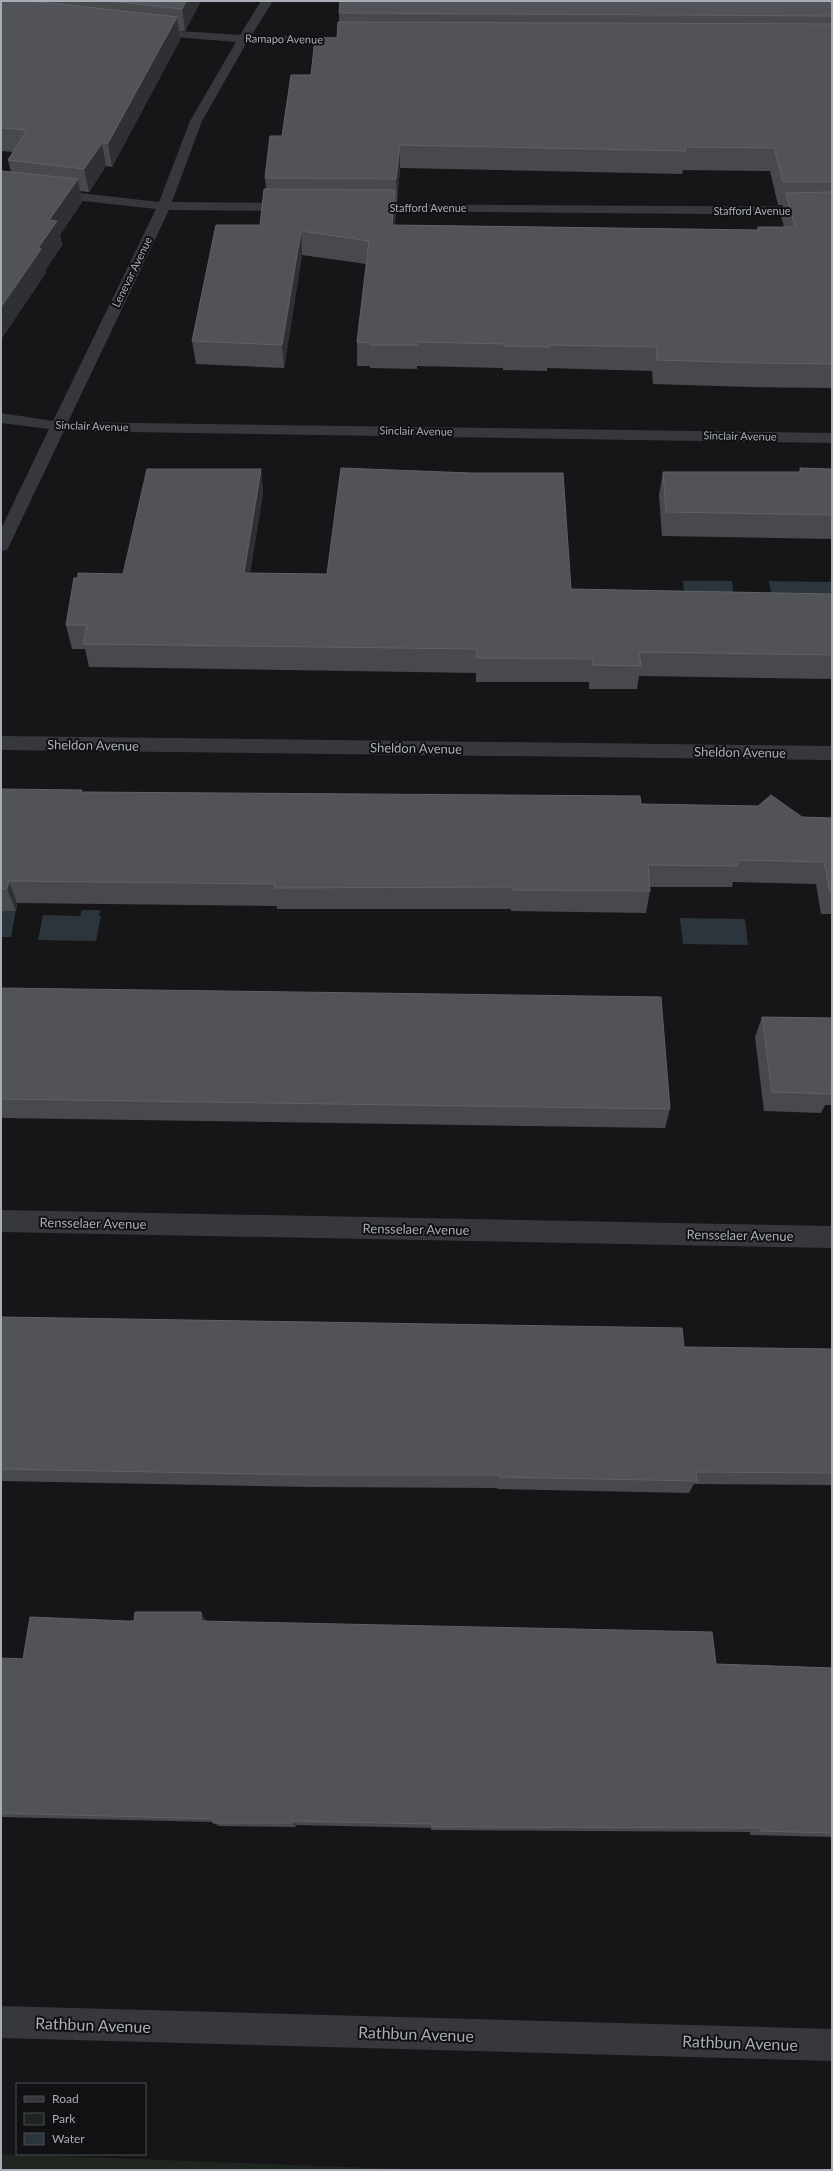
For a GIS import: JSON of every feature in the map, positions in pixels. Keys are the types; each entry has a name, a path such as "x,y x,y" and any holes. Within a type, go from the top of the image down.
{"street":[{"name":"Lenevar Avenue","path":"1,546 164,206 196,121 220,77 267,1"},
{"name":"Ramapo Avenue","path":"139,30 244,39 358,40"},
{"path":"1,188 164,206 301,207"},
{"name":"Stafford Avenue","path":"348,208 832,211"},
{"name":"Sinclair Avenue","path":"1,418 58,426 832,438"},
{"name":"Sheldon Avenue","path":"1,744 832,753"},
{"name":"Rensselaer Avenue","path":"1,1221 832,1237"},
{"name":"Rathbun Avenue","path":"1,2022 832,2045"}],"green space":[{"path":"1,2154 427,2170 1,2170"}],"water":[{"path":"683,581 732,581 734,599 685,598"},
{"path":"769,581 832,582 832,604 773,603"},
{"path":"1,909 16,909 11,937 1,937"},
{"path":"82,910 100,910 99,916 101,916 96,941 38,940 43,915 80,916"},
{"path":"680,918 745,919 748,945 683,944"}],"building":[{"path":"1,1 31,1 177,17 108,143 102,143 84,169 8,160 27,130 1,128"},
{"path":"110,1 186,1 182,9"},
{"path":"340,1 832,1 832,16 339,13"},
{"path":"338,22 832,24 832,182 783,182 774,148 685,147 686,151 400,145 396,179 265,178 270,136 282,136 291,75 311,75 315,38 337,38"},
{"path":"2,171 78,179 49,220 57,221 38,248 41,249 1,307 1,173"},
{"path":"264,189 395,190 392,225 758,230 758,227 795,227 786,193 832,192 832,364 657,360 656,347 549,345 549,347 504,346 504,344 417,342 417,345 370,345 370,343 357,342 369,241 301,231 282,345 192,341 216,225 260,225"},
{"path":"341,468 471,473 563,473 571,589 832,594 832,655 639,652 641,666 593,665 592,659 477,658 477,649 83,644 87,625 66,625 74,578 78,578 78,573 123,574 147,469 261,469 244,573 327,574"},
{"path":"800,468 832,469 832,515 666,512 663,472 801,472"},
{"path":"1,789 82,790 81,792 640,796 641,804 758,806 771,795 802,817 832,818 832,892 830,892 824,862 738,860 738,866 648,865 650,891 513,890 513,887 274,888 275,884 9,881 7,889 1,889"},
{"path":"1,988 661,997 670,1109 1,1099"},
{"path":"762,1017 832,1018 831,1094 772,1092"},
{"path":"1,1317 682,1328 684,1347 832,1349 832,1473 696,1472 697,1481 499,1477 499,1475 309,1475 1,1469"},
{"path":"135,1612 201,1612 201,1621 712,1632 716,1664 832,1668 832,1833 761,1831 760,1828 432,1827 432,1824 293,1821 293,1823 213,1823 213,1819 1,1813 1,1658 23,1659 30,1617 134,1621"}]}
